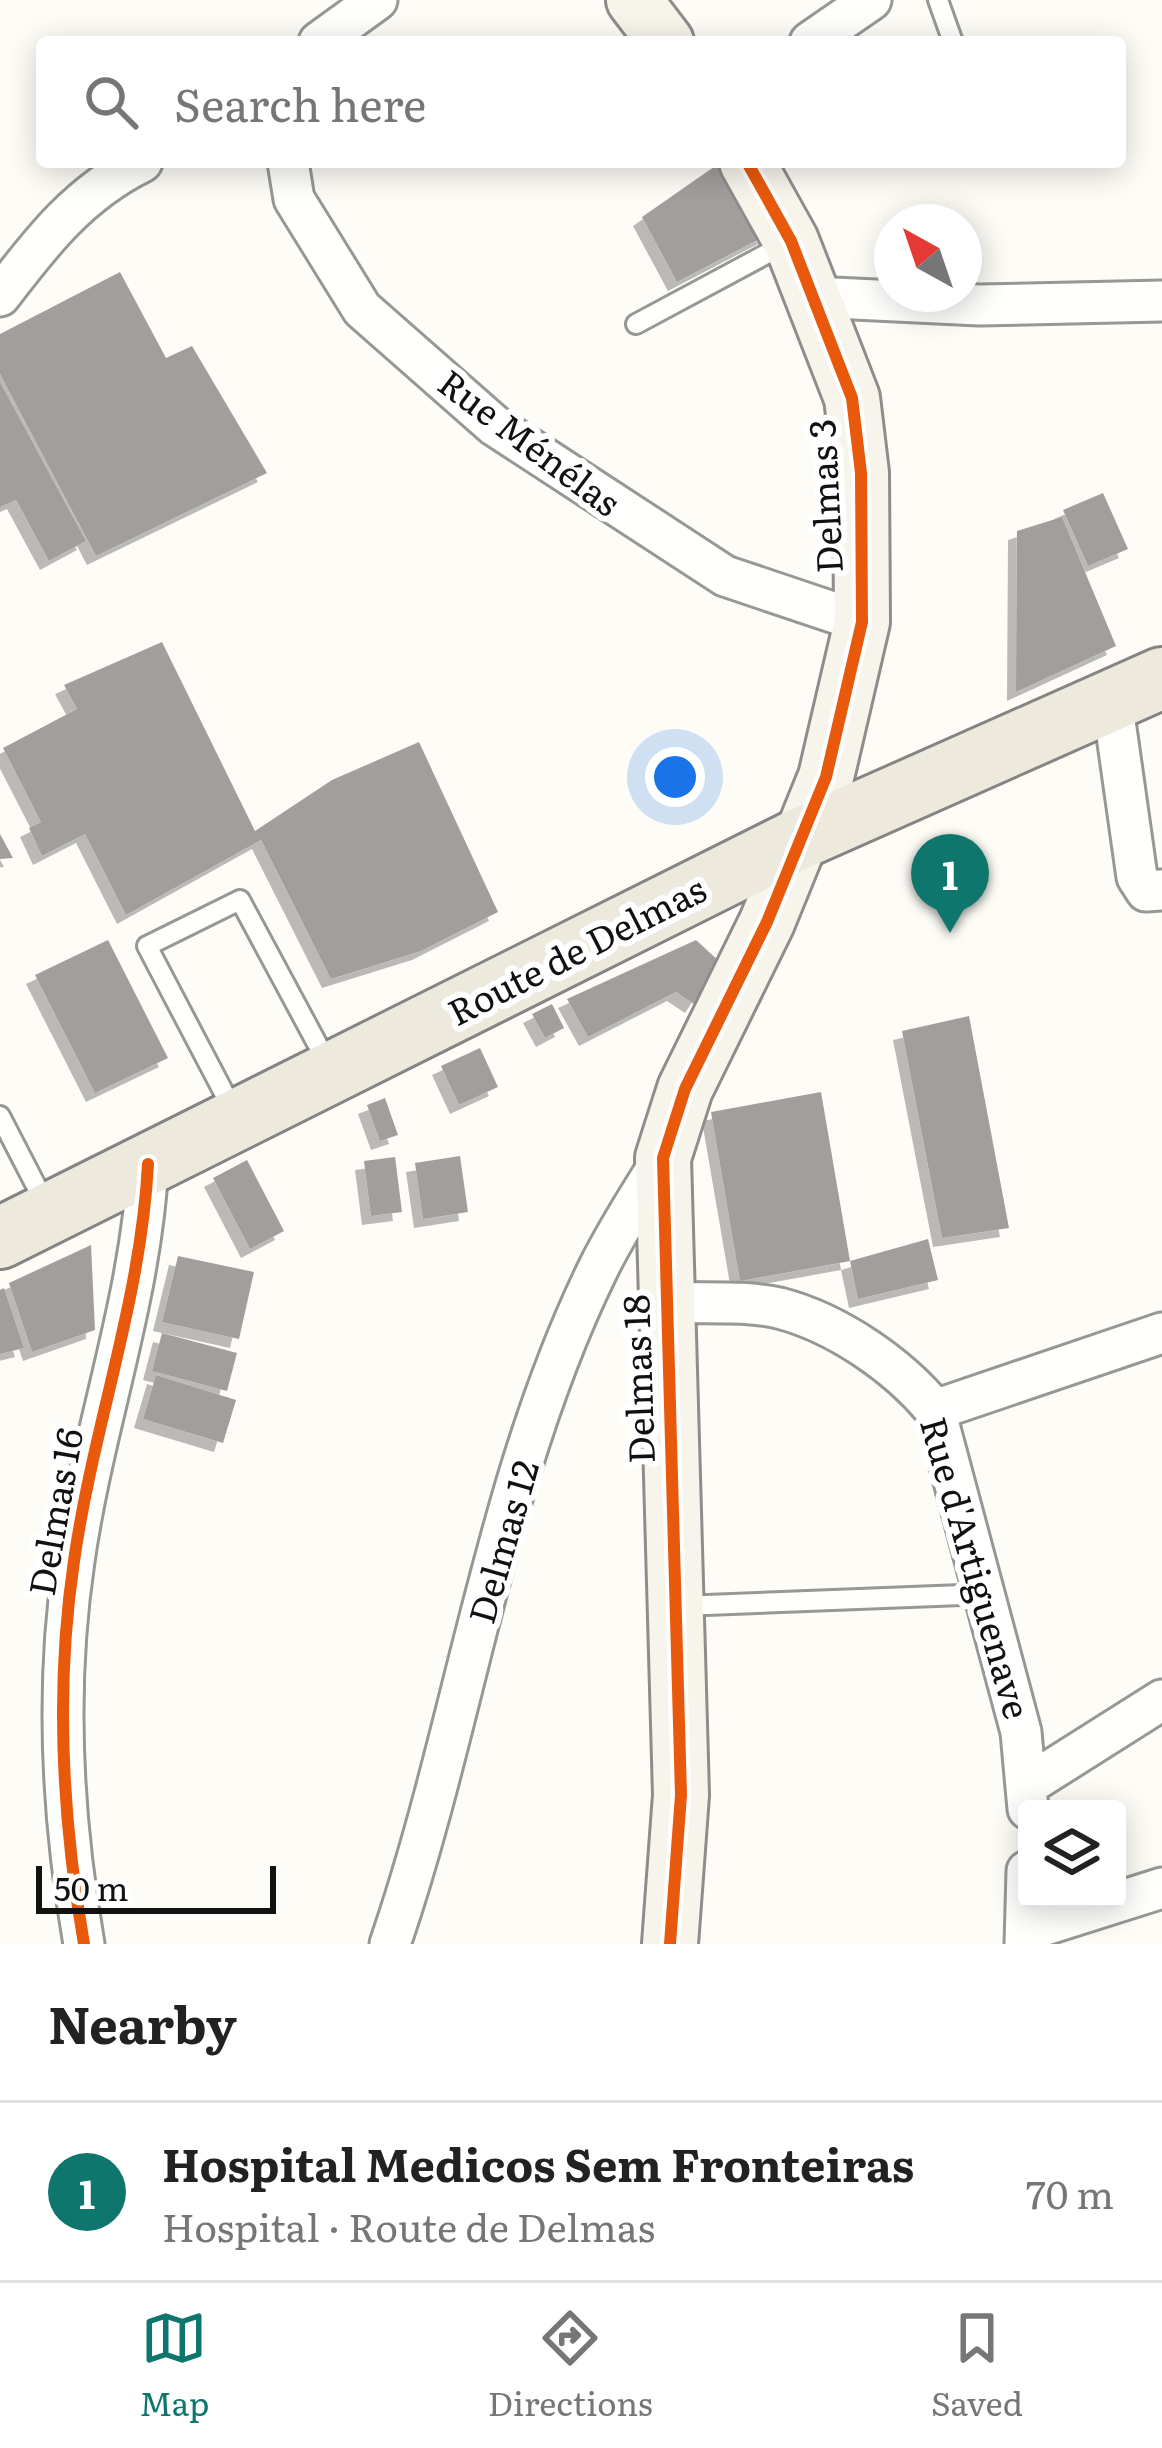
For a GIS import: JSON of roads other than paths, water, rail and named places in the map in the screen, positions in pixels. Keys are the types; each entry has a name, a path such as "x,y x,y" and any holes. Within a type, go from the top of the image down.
{"main road":[{"name":"Route de Delmas","path":"25,1226 799,839 1137,689"}],"street":[{"path":"327,36 376,0"},
{"path":"634,0 661,36"},
{"path":"819,36 871,0"},
{"path":"0,296 54,226 103,181 130,168"},
{"name":"Rue Ménélas","path":"290,168 294,199 362,309 495,426 725,575 862,622"},
{"name":"Delmas 3","path":"750,168 791,241 852,398 860,473 862,622 826,777 799,839"},
{"path":"813,297 979,305 1162,301"},
{"path":"1137,689 1137,878 1146,891 1162,890"},
{"name":"Delmas 18","path":"670,1944 680,1795 664,1158 685,1089 767,922 799,839"},
{"name":"Delmas 12","path":"390,1944 515,1499 564,1349 598,1268 664,1158"},
{"name":"Delmas 16","path":"84,1944 63,1751 71,1585 91,1467 145,1230 148,1165"},
{"name":"Rue d'Artiguenave","path":"666,1302 776,1307 818,1322 900,1372 935,1410 988,1594 1029,1797"},
{"path":"935,1410 1162,1333"},
{"path":"1029,1797 1162,1700"},
{"path":"1026,1908 1026,1938 1162,1888"}],"lane":[{"path":"938,0 951,36"},
{"path":"636,324 791,241"},
{"path":"239,1121 147,946 240,900 333,1073"},
{"path":"0,1116 25,1226"},
{"path":"678,1606 988,1594"}],"place":[{"name":"Hospital Medicos Sem Fronteiras","path":"950,933"}]}
